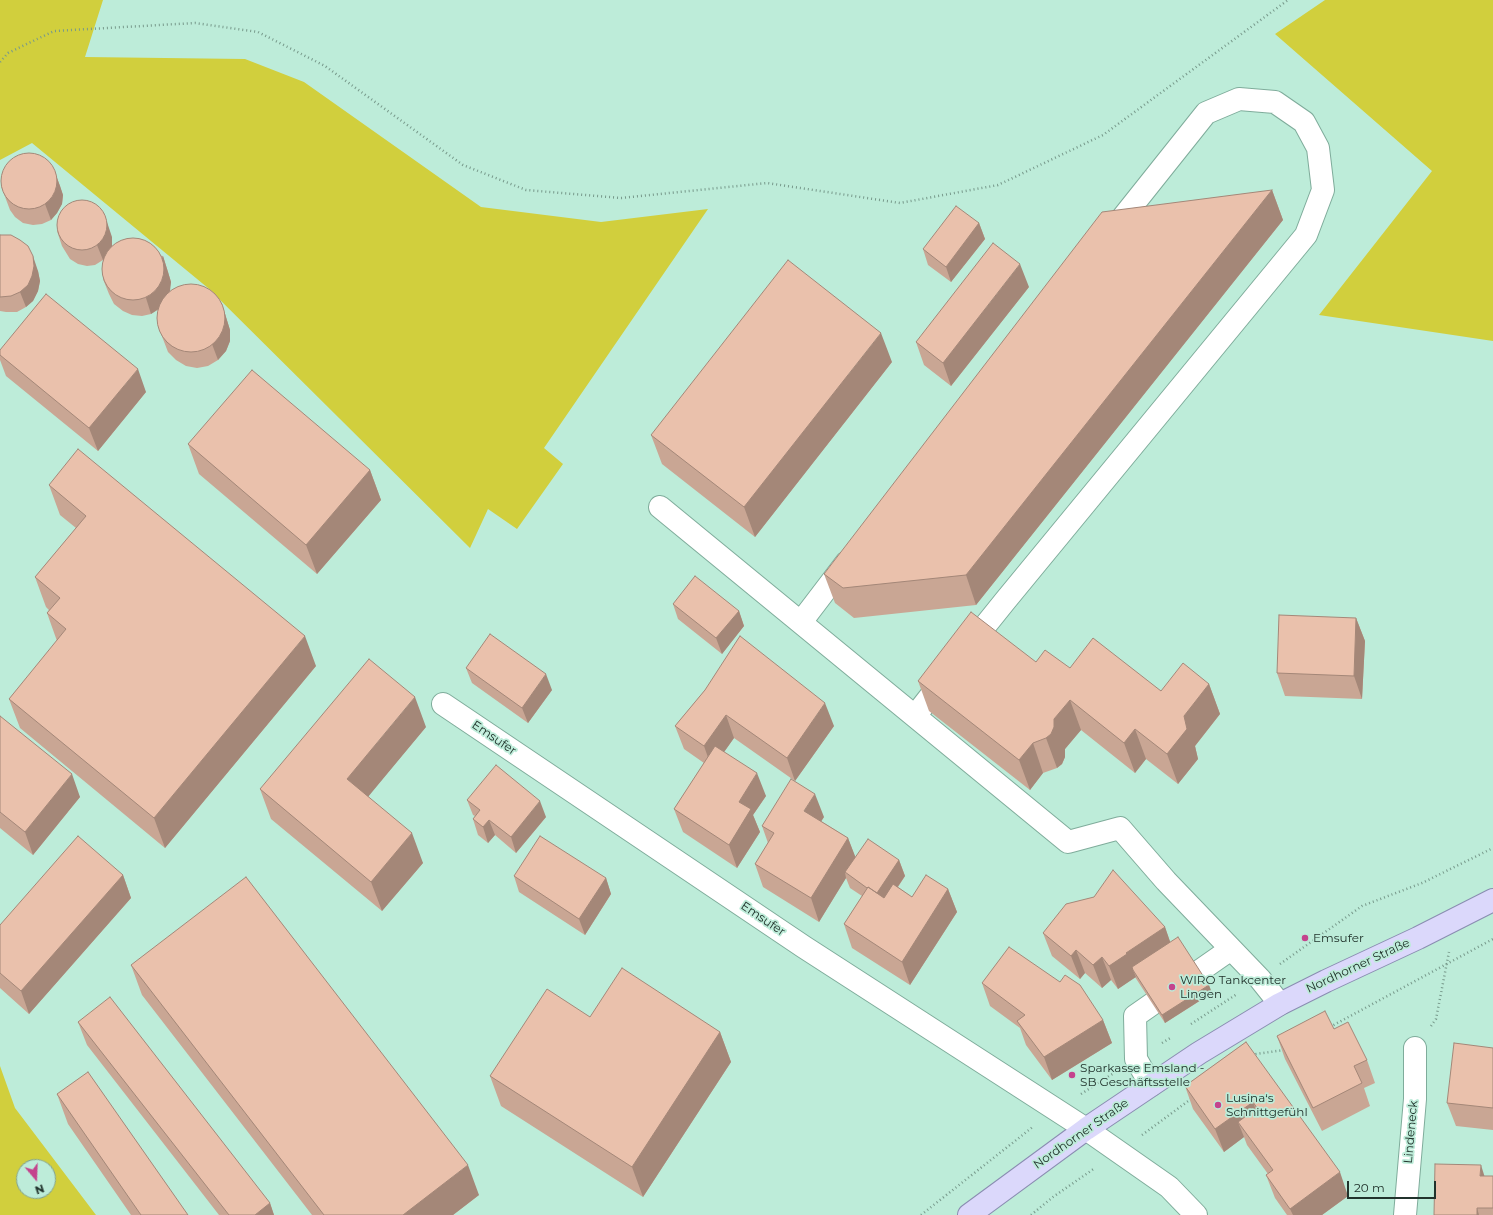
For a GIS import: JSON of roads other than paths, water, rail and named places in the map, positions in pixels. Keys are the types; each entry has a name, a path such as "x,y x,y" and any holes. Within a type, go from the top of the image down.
{"main road":[{"name":"Nordhorner Straße","path":"969,1215 1086,1129 1199,1053 1280,1004 1418,938 1493,900"}],"street":[{"path":"915,716 1005,601 1306,235 1323,190 1318,148 1304,122 1275,102 1240,99 1206,113 1098,249"},
{"path":"660,507 1068,842 1120,828 1166,881 1260,979 1280,1004"},
{"path":"800,622 860,545"},
{"name":"Emsufer","path":"443,704 804,946 1086,1129 1169,1187 1196,1215"},
{"path":"1151,1085 1136,1059 1135,1016 1231,949"},
{"name":"Lindeneck","path":"1405,1215 1415,1098 1415,1048"}],"place":[{"name":"Emsufer","path":"1305,938"},
{"name":"WIRO Tankcenter Lingen","path":"1172,987"},
{"name":"Sparkasse Emsland - SB Geschäftsstelle","path":"1072,1075"},
{"name":"Lusina‘s Schnittgefühl","path":"1218,1105"}]}
